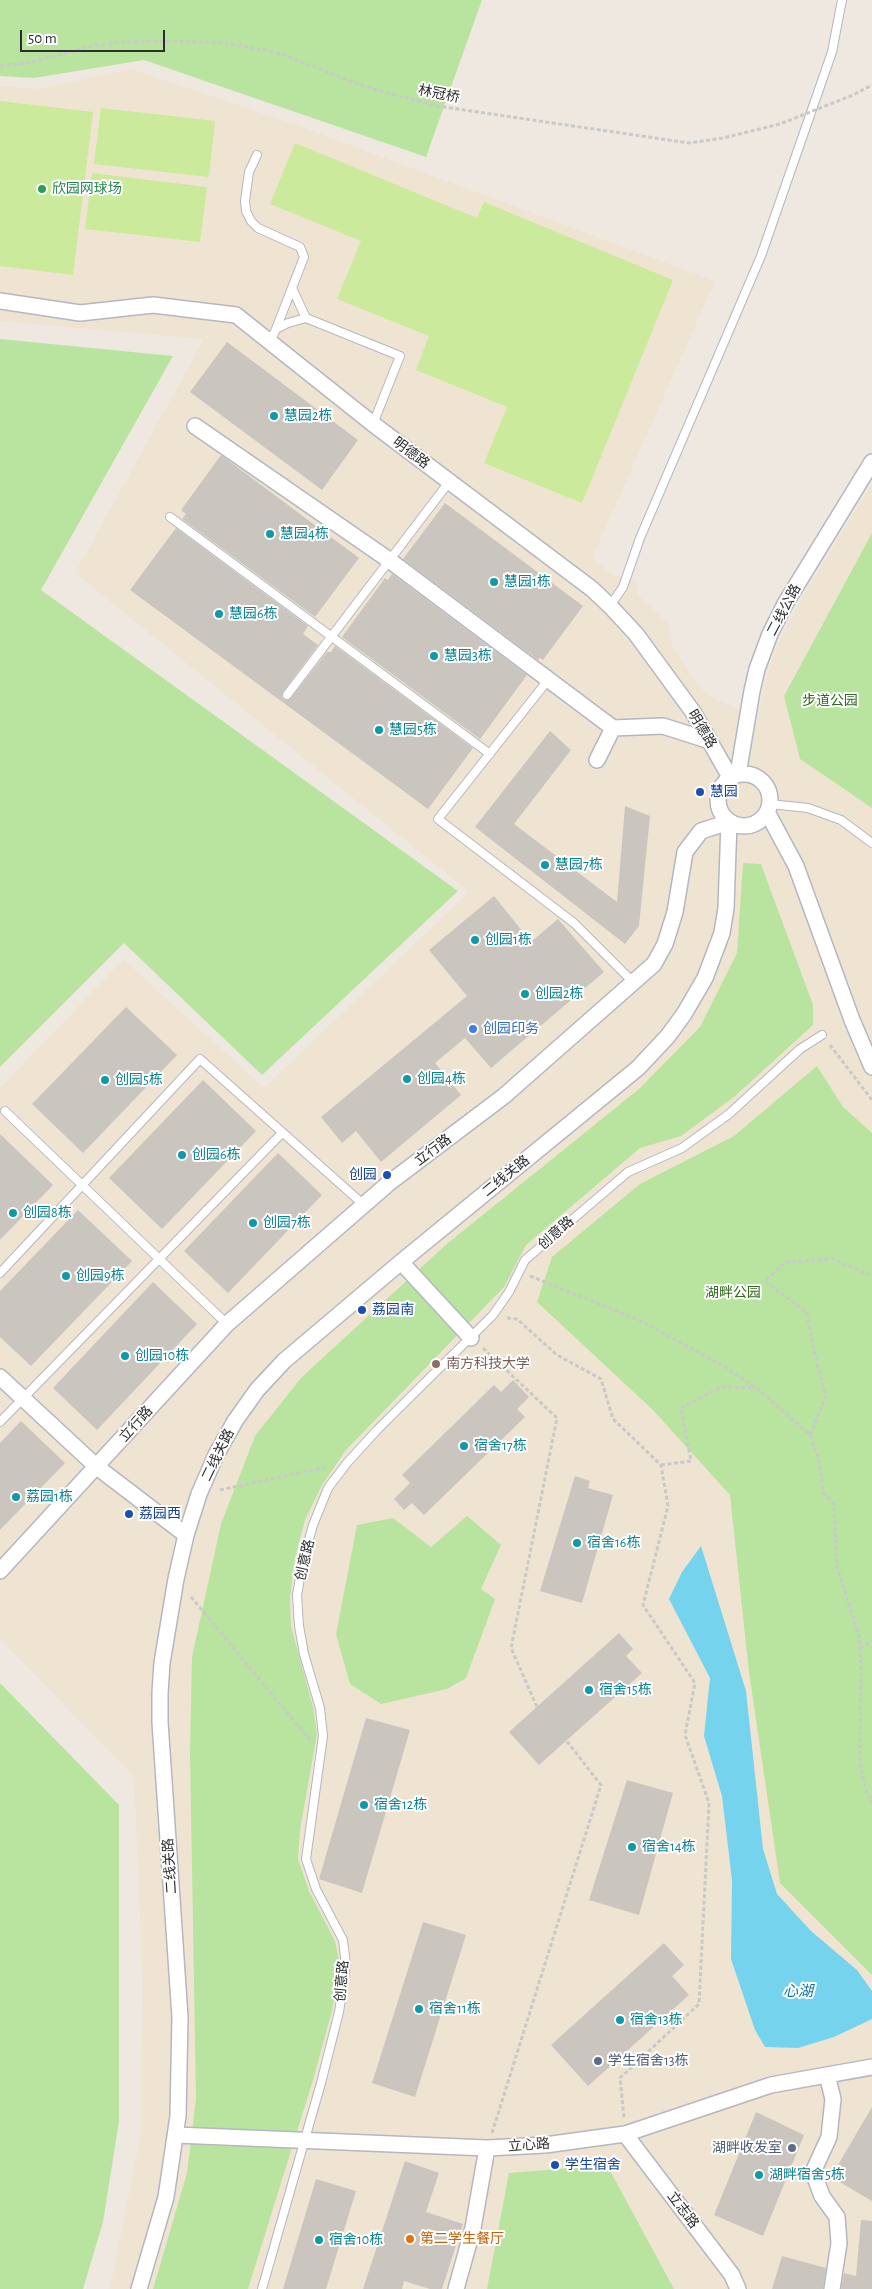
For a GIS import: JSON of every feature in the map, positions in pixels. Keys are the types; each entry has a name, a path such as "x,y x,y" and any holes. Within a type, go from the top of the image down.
{"street":[{"name":"明德路","path":"0,301 80,313 153,305 236,315 272,336 373,424 592,589 610,606 636,634 693,712 734,776"},
{"path":"195,426 389,560 613,728 663,726 710,741"},
{"name":"二线公路","path":"734,776 757,669 770,634 785,604 872,462"},
{"path":"597,760 613,728"},
{"path":"746,773 762,780 770,795 769,808 763,818 749,826 729,822 722,814 718,798 720,789 734,776 746,773"},
{"path":"769,808 796,866 852,1020 872,1067"},
{"name":"立行路","path":"0,1571 227,1324 389,1184 504,1096 654,964 665,944 675,912 685,852 701,831 729,822"},
{"name":"二线关路","path":"140,2289 166,2197 176,2135 180,2079 180,2017 160,1722 162,1664 176,1580 186,1535 199,1494 226,1437 246,1405 264,1383 300,1346 638,1068 676,1025 705,978 722,933 726,908 729,822"},
{"path":"401,1262 472,1338"},
{"path":"0,1378 97,1467 186,1535"},
{"name":"立心路","path":"176,2135 487,2148 545,2145 625,2134 771,2085 872,2067"},
{"path":"827,2075 834,2099 829,2137 813,2172 822,2196 837,2217 839,2242 832,2289"},
{"name":"立志路","path":"625,2134 732,2275 738,2289"},
{"path":"456,2289 473,2228 487,2148"}],"lane":[{"path":"610,606 624,587 640,538 761,256 832,52 842,0"},
{"path":"257,154 249,172 245,201 246,211 251,221 258,228 300,248 304,257 272,336"},
{"path":"292,288 306,318"},
{"path":"272,336 288,323 306,318 400,356 373,424"},
{"path":"287,695 449,482"},
{"path":"170,517 490,754"},
{"path":"548,680 438,819 574,923 633,982"},
{"path":"769,808 808,808 841,820 872,842"},
{"name":"创意路","path":"262,2289 340,2012 346,1966 343,1940 316,1889 306,1858 323,1736 320,1708 304,1654 299,1626 298,1594 303,1561 328,1488 376,1430 472,1338 493,1315 509,1292 525,1260 628,1172 682,1148 729,1114 800,1048 822,1035"},
{"path":"0,1273 200,1059 364,1205"},
{"path":"5,1111 227,1324"},
{"path":"0,1422 282,1133"}],"path":[{"name":"林冠桥","path":"0,66 27,63 96,45 122,42 147,40 225,43 279,53 366,87 437,106 689,143 723,138 780,124 854,95 872,85"},
{"path":"822,1035 872,1100"},
{"path":"810,1435 826,1396 814,1352 807,1313 765,1281 785,1262 833,1259 872,1276"},
{"path":"517,1276 532,1277 639,1320 720,1364 758,1388 810,1435 818,1456 824,1494 834,1504 837,1567 859,1636 860,1763 865,1787 872,1804"},
{"path":"493,1315 517,1319 556,1355 601,1380 613,1419 661,1465 668,1506 644,1605 694,1683 685,1735 709,1803 699,2004 620,2078 625,2134"},
{"path":"472,1338 558,1418 511,1648 537,1707"},
{"path":"661,1465 691,1460 681,1408 721,1386 758,1388"},
{"path":"199,1494 347,1463"},
{"path":"176,1580 322,1754"},
{"path":"860,1648 872,1641"},
{"path":"487,2148 601,1785 566,1740"}],"shaded area":[{"name":"南方科技大学","path":"132,69 299,126 715,281 592,558 611,574 638,582 637,594 668,624 673,647 696,682 708,696 736,708 757,724 765,684 778,643 801,599 872,484 872,2289 110,2289 141,2134 143,1980 134,1777 0,1639 0,1088 122,961 126,958 124,960 264,1088 469,892 75,573 204,339 0,321 0,86 38,89"}],"green space":[{"path":"0,0 482,0 426,157 144,60 34,78 0,76"},
{"name":"欣园网球场","path":"0,101 93,112 73,275 0,266"},
{"path":"101,108 215,121 209,177 94,164"},
{"path":"295,143 477,218 484,202 673,280 582,503 484,463 507,407 416,370 429,336 337,299 361,241 270,204"},
{"path":"92,173 207,187 200,242 85,229"},
{"path":"0,339 173,356 41,590 458,891 262,1075 124,943 0,1067"},
{"name":"步道公园","path":"872,533 872,808 800,759 784,696"},
{"path":"743,863 761,864 813,1005 813,1025 734,1097 681,1136 640,1148 526,1245 504,1287 346,1450 322,1485 305,1520 295,1558 290,1597 291,1626 313,1707 317,1734 300,1830 298,1859 309,1891 335,1941 340,1965 332,2011 313,2080 248,2289 153,2289 187,2173 196,2098 190,1753 192,1657 221,1524 255,1436 301,1378 391,1295 448,1243 639,1089 700,1027 737,953"},
{"name":"湖畔公园","path":"817,1066 843,1107 872,1133 872,1975 780,1883 749,1672 730,1495 653,1410 537,1302 552,1257 640,1184 734,1136"},
{"path":"467,1516 501,1545 481,1589 495,1599 466,1678 447,1689 381,1704 350,1684 336,1634 357,1525 393,1518 431,1547"},
{"path":"0,1683 119,1805 119,2121 103,2222 83,2289 0,2289"},
{"path":"607,2165 674,2289 487,2289 509,2173"}],"water":[{"name":"心湖","path":"701,1546 746,1691 763,1849 777,1894 811,1931 857,1970 872,1991 872,2019 834,2037 798,2048 765,2047 755,2030 731,1959 732,1880 722,1796 704,1736 710,1678 669,1599 682,1572"}],"building":[{"name":"慧园2栋","path":"227,342 358,440 322,490 190,392"},
{"name":"慧园4栋","path":"221,455 359,558 315,617 182,519 186,514 181,510"},
{"name":"慧园1栋","path":"445,503 583,606 543,660 540,658 538,660 403,559"},
{"path":"176,528 308,626 303,634 318,645 283,692 282,697 284,700 291,698 327,652 331,652 335,646 473,748 428,809 130,590"},
{"name":"慧园3栋","path":"392,574 527,675 480,739 342,637 385,578 388,580"},
{"name":"慧园7栋","path":"550,731 571,750 514,824 617,902 625,806 650,816 639,926 625,944 475,827"},
{"path":"494,896 531,942 558,919 604,972 491,1068 465,1038 435,1063 461,1095 381,1162 356,1131 342,1143 321,1117 467,996 429,950"},
{"name":"创园5栋","path":"126,1007 177,1055 83,1153 32,1104"},
{"name":"创园6栋","path":"203,1080 256,1131 162,1229 109,1178"},
{"name":"创园8栋","path":"0,1134 53,1185 0,1240"},
{"name":"创园7栋","path":"278,1153 322,1195 228,1293 184,1251"},
{"name":"创园9栋","path":"78,1210 132,1261 31,1366 0,1337 0,1291"},
{"name":"创园10栋","path":"153,1282 197,1324 97,1430 53,1388"},
{"name":"宿舍17栋","path":"513,1380 529,1397 517,1409 525,1417 424,1515 412,1503 404,1510 394,1499 410,1483 402,1475 494,1385 501,1392"},
{"name":"荔园1栋","path":"21,1421 65,1463 0,1530 0,1443"},
{"name":"宿舍16栋","path":"575,1476 590,1481 588,1488 613,1495 582,1603 540,1591"},
{"name":"宿舍15栋","path":"619,1633 633,1649 626,1656 642,1673 539,1765 509,1732"},
{"name":"宿舍12栋","path":"366,1718 410,1730 362,1893 319,1879"},
{"name":"宿舍14栋","path":"627,1780 673,1793 639,1915 589,1900"},
{"name":"宿舍11栋","path":"423,1922 466,1935 415,2097 372,2083"},
{"name":"宿舍13栋","path":"664,1943 684,1965 672,1976 689,1995 588,2086 551,2045"},
{"path":"872,2107 872,2201 831,2177"},
{"name":"湖畔宿舍5栋","path":"756,2112 804,2135 763,2236 714,2215"},
{"path":"405,2161 439,2173 426,2212 463,2224 442,2289 430,2289 404,2281 402,2289 363,2289"},
{"name":"宿舍10栋","path":"316,2179 356,2191 326,2289 283,2289"},
{"path":"861,2220 872,2221 872,2289 841,2289 844,2273 856,2276"},
{"path":"782,2256 826,2268 823,2289 772,2289"}],"place":[{"name":"欣园网球场","path":"42,189"},
{"name":"慧园2栋","path":"274,416"},
{"name":"慧园4栋","path":"270,534"},
{"name":"慧园1栋","path":"494,582"},
{"name":"慧园6栋","path":"219,614"},
{"name":"慧园3栋","path":"434,656"},
{"name":"慧园5栋","path":"379,730"},
{"name":"慧园","path":"700,792"},
{"name":"慧园7栋","path":"545,865"},
{"name":"创园1栋","path":"475,940"},
{"name":"创园2栋","path":"525,994"},
{"name":"创园印务","path":"473,1029"},
{"name":"创园4栋","path":"407,1079"},
{"name":"创园5栋","path":"105,1080"},
{"name":"创园6栋","path":"182,1155"},
{"name":"创园","path":"387,1175"},
{"name":"创园8栋","path":"13,1213"},
{"name":"创园7栋","path":"253,1223"},
{"name":"创园9栋","path":"66,1276"},
{"name":"荔园南","path":"362,1310"},
{"name":"创园10栋","path":"125,1356"},
{"name":"南方科技大学","path":"436,1364"},
{"name":"宿舍17栋","path":"464,1446"},
{"name":"荔园1栋","path":"16,1497"},
{"name":"荔园西","path":"129,1514"},
{"name":"宿舍16栋","path":"577,1543"},
{"name":"宿舍15栋","path":"589,1690"},
{"name":"宿舍12栋","path":"364,1805"},
{"name":"宿舍14栋","path":"632,1847"},
{"name":"宿舍11栋","path":"419,2009"},
{"name":"宿舍13栋","path":"620,2020"},
{"name":"学生宿舍13栋","path":"598,2061"},
{"name":"湖畔收发室","path":"792,2148"},
{"name":"学生宿舍","path":"555,2165"},
{"name":"湖畔宿舍5栋","path":"759,2175"},
{"name":"第二学生餐厅","path":"410,2239"},
{"name":"宿舍10栋","path":"319,2240"}]}
